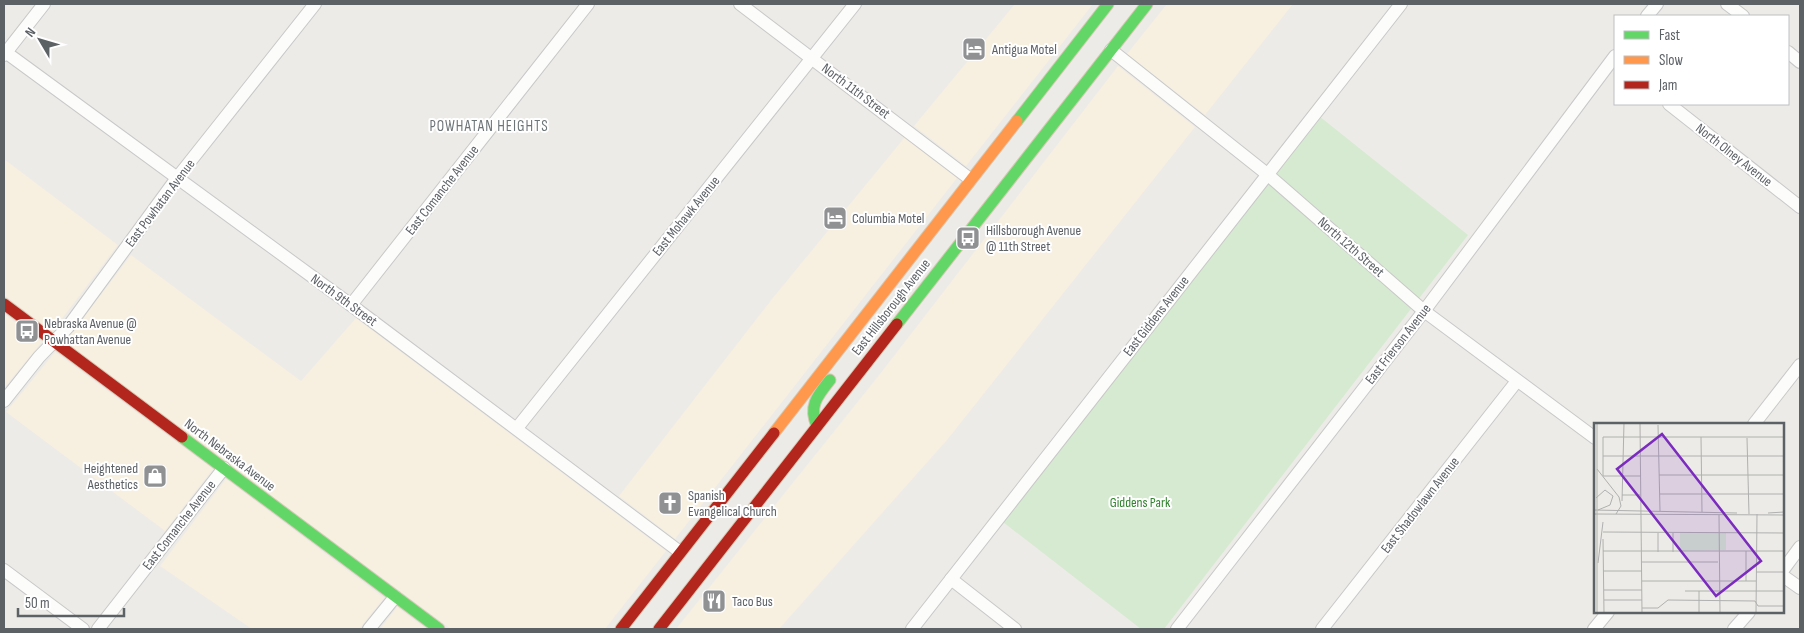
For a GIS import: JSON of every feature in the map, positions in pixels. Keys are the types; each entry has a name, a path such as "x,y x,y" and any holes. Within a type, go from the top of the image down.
{"main road":[{"name":"East Hillsborough Avenue","path":"621,629 1108,4"},
{"path":"1108,4 1105,31 1111,50"},
{"name":"East Hillsborough Avenue","path":"659,629 1147,4"},
{"path":"970,179 978,194 975,222"},
{"name":"North Nebraska Avenue","path":"4,304 439,629"},
{"path":"817,426 812,416 812,407 816,398 860,342 864,316"}],"street":[{"path":"4,53 44,4"},
{"name":"East Powhatan Avenue","path":"4,401 68,327 177,178 315,4"},
{"name":"East Comanche Avenue","path":"351,305 588,4"},
{"name":"North 11th Street","path":"740,4 970,179"},
{"name":"East Mohawk Avenue","path":"517,428 855,4"},
{"name":"East Giddens Avenue","path":"912,629 1401,4"},
{"path":"1648,15 1656,4"},
{"path":"1727,4 1742,15"},
{"name":"North 12th Street","path":"1111,50 1267,174 1424,311 1594,437"},
{"name":"North 9th Street","path":"4,53 351,305 680,552"},
{"path":"1789,53 1800,62"},
{"name":"East Frierson Avenue","path":"1177,629 1424,311 1614,59"},
{"name":"North Olney Avenue","path":"1670,105 1800,207"},
{"path":"1755,423 1800,366"},
{"name":"East Shadowlawn Avenue","path":"1322,629 1517,381"},
{"name":"East Comanche Avenue","path":"98,629 224,468"},
{"path":"1784,569 1800,547"},
{"path":"4,570 83,629"},
{"path":"1784,577 1800,588"},
{"path":"951,579 1015,629"},
{"path":"369,629 395,597"},
{"path":"1594,629 1607,613"},
{"path":"1734,629 1748,613"}],"shaded area":[{"path":"1015,4 1093,4 966,166 914,126"},
{"path":"1167,4 1293,4 1205,115 1127,54"},
{"path":"1118,66 1195,127 947,440 779,629 676,629 880,374"},
{"path":"905,137 957,178 675,539 619,496 772,299"},
{"path":"4,159 118,245 52,332 4,295"},
{"path":"131,255 301,381 356,318 666,551 605,629 451,629 65,342"},
{"path":"4,314 42,342 4,388"},
{"path":"55,352 213,469 165,531 6,412"},
{"path":"226,479 384,598 359,629 252,629 160,566"},
{"path":"397,607 426,629 380,629"}],"green space":[{"name":"Giddens Park","path":"1319,116 1468,235 1164,629 1141,629 1003,522"}],"traffic: fast":[{"path":"1017,121 1108,4"},
{"path":"897,324 1147,4"},
{"path":"817,426 814,419 814,407 818,396 830,380"},
{"path":"182,437 439,629"}],"traffic: slow":[{"path":"774,433 1017,121"}],"traffic: jam":[{"path":"4,304 182,437"},
{"path":"659,629 897,324"},
{"path":"621,629 774,433"}],"place":[{"name":"Antigua Motel","path":"974,49"},
{"name":"Columbia Motel","path":"835,218"},
{"name":"Hillsborough Avenue @ 11th Street","path":"968,238"},
{"name":"Nebraska Avenue @ Powhattan Avenue","path":"27,331"},
{"name":"Heightened Aesthetics","path":"155,476"},
{"name":"Spanish Evangelical Church","path":"670,503"},
{"name":"Taco Bus","path":"714,601"}],"district":[{"name":"POWHATAN HEIGHTS","path":"489,126"}]}
